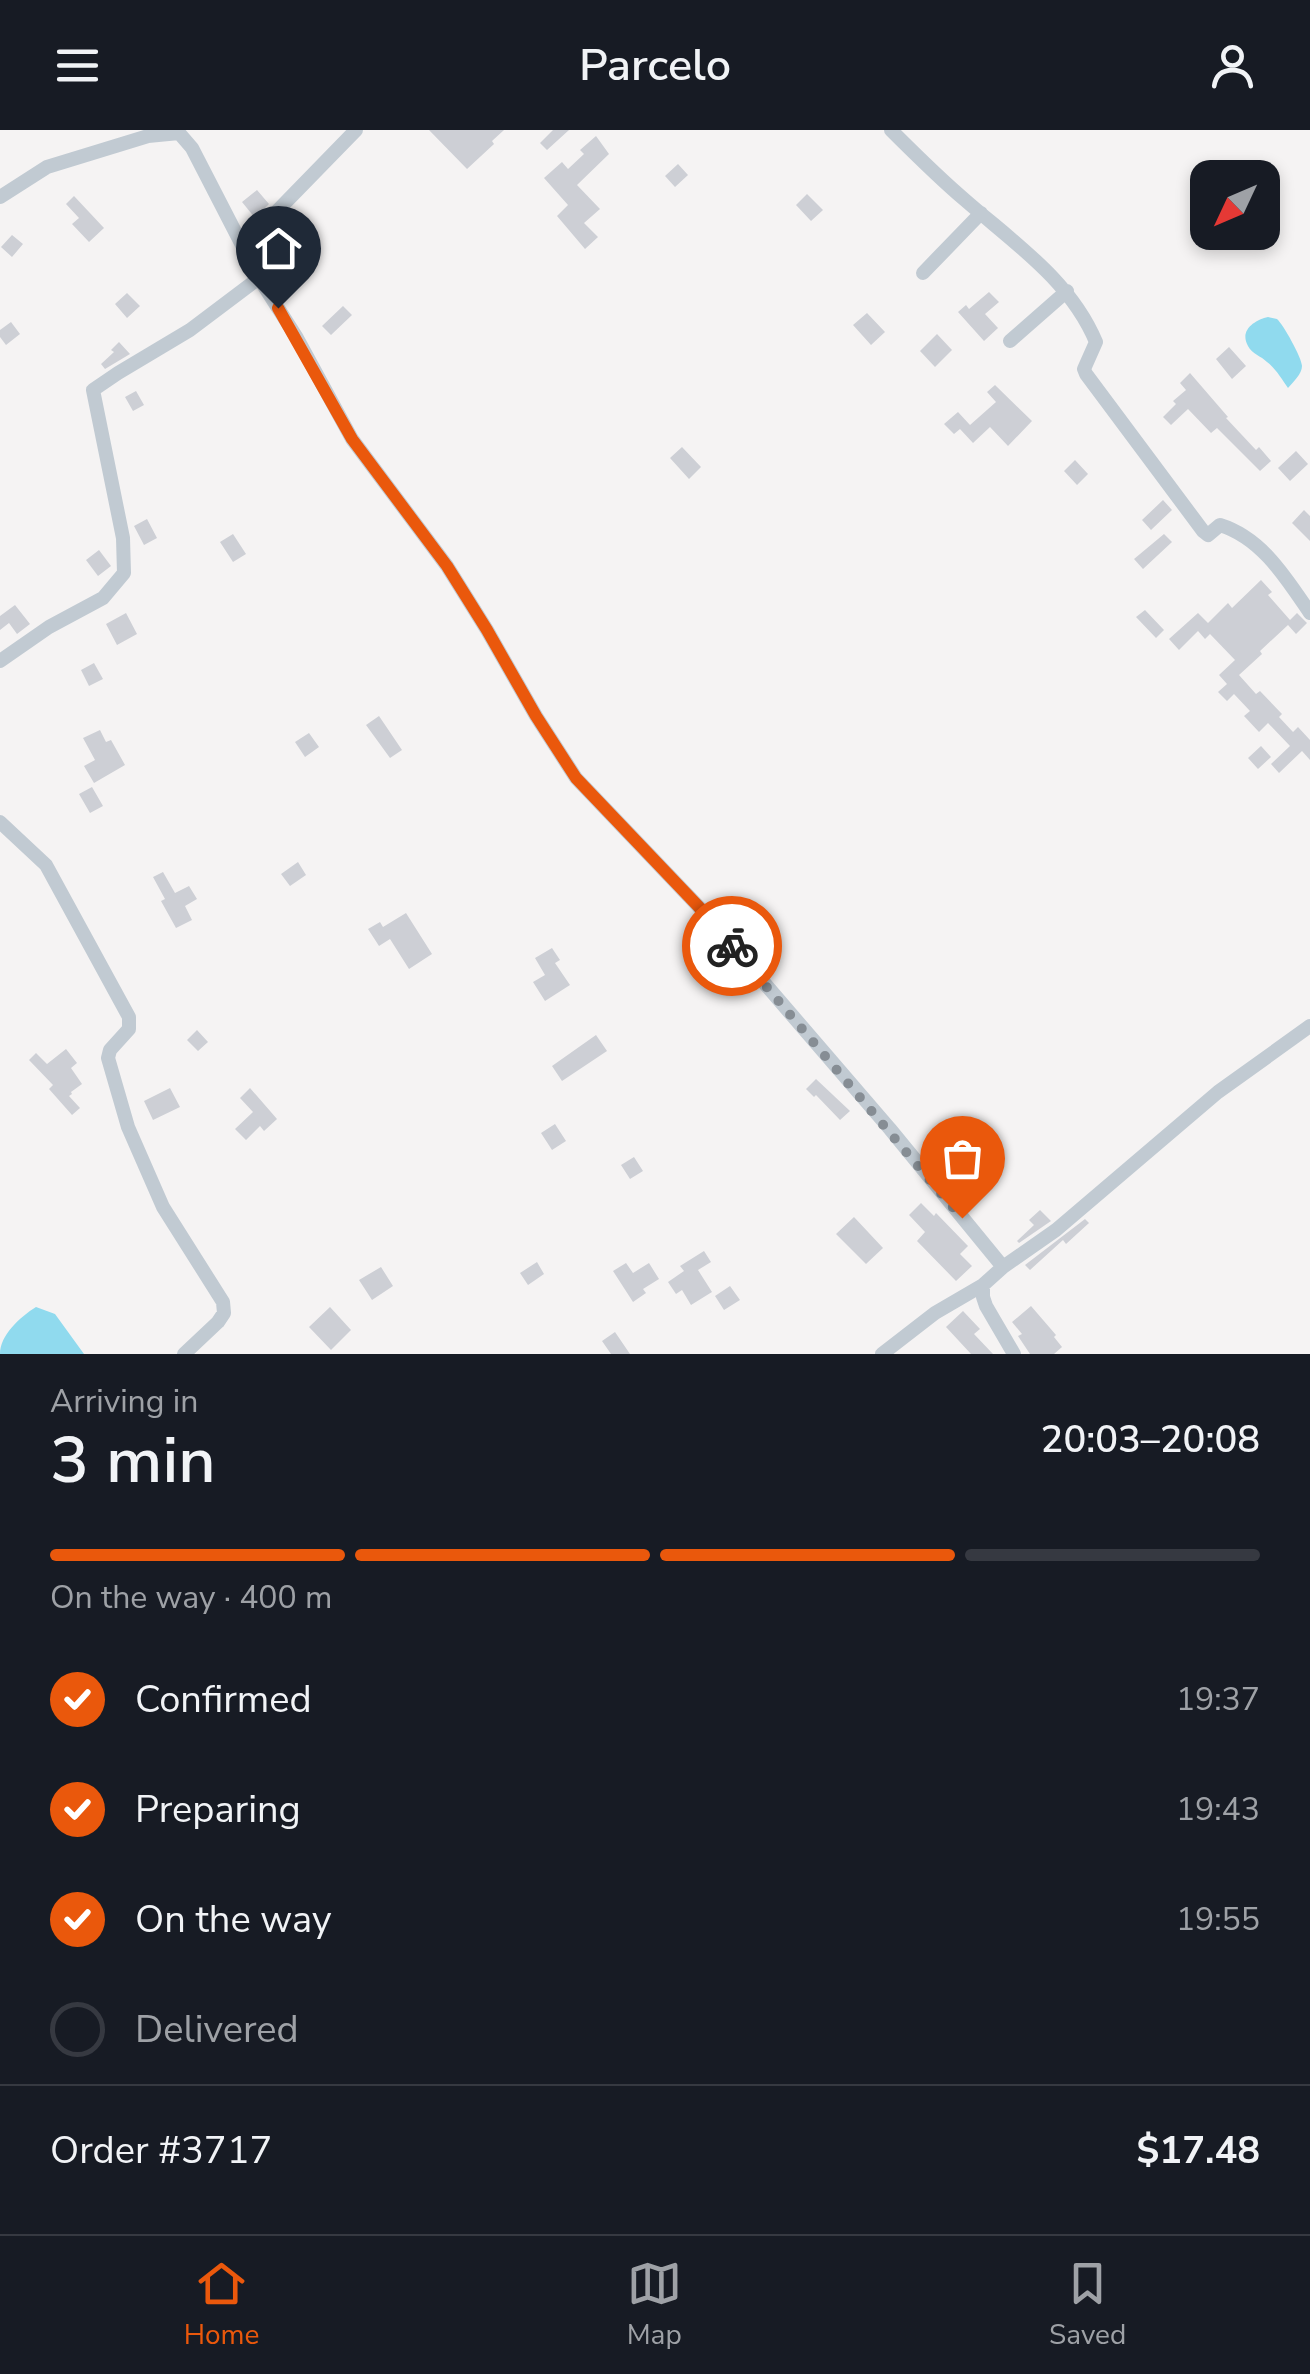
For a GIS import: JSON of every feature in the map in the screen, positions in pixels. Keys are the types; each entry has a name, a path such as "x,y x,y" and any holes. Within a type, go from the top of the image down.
{"street":[{"path":"243,246 356,130"},
{"path":"891,130 1068,291 1095,338 1086,374 1203,532 1208,536 1220,525 1249,538 1310,613"},
{"path":"0,197 47,168 148,136 180,131 352,439 447,566 576,778 698,906 1002,1267"},
{"path":"923,273 981,212"},
{"path":"0,661 49,627 103,598 124,572 124,538 93,390 190,330 259,278"},
{"path":"1010,341 1068,291"},
{"path":"0,822 46,866 130,1017 130,1029 110,1050 108,1058 128,1126 163,1207 223,1302 224,1312 218,1322 184,1354"},
{"path":"882,1354 935,1312 984,1285 1002,1267 1056,1230 1218,1092 1310,1026"},
{"path":"984,1285 986,1306 1014,1354"}],"water":[{"path":"1268,317 1280,322 1301,362 1301,372 1288,388 1246,340 1250,327"},
{"path":"36,1307 55,1314 84,1354 0,1354 7,1333"}],"building":[{"path":"429,130 504,130 467,169"},
{"path":"553,130 569,130 547,150 540,143"},
{"path":"596,136 609,154 577,185 600,209 584,223 598,237 585,249 557,216 568,205 544,178 562,162 568,169 584,154 580,150"},
{"path":"678,164 688,175 675,187 665,176"},
{"path":"257,190 269,204 255,218 242,202"},
{"path":"807,194 823,210 811,221 796,205"},
{"path":"74,196 104,228 89,242 72,224 79,218 66,204"},
{"path":"12,235 23,244 12,257 1,247"},
{"path":"989,292 999,302 985,314 998,328 984,341 958,312 966,305 969,309"},
{"path":"127,293 140,306 127,318 115,304"},
{"path":"343,306 352,315 331,335 322,326"},
{"path":"867,313 885,332 871,345 853,325"},
{"path":"11,322 20,334 6,345 0,330"},
{"path":"937,334 952,350 935,367 920,351"},
{"path":"119,342 130,354 105,369 101,364"},
{"path":"1229,347 1246,366 1232,379 1216,359"},
{"path":"1190,373 1226,418 1271,461 1260,471 1217,428 1211,433 1188,409 1171,425 1163,417 1186,390 1180,383"},
{"path":"995,385 1032,421 1008,446 990,427 973,443 960,429 954,434 944,424 958,412 970,425 996,402 987,392"},
{"path":"136,391 144,405 133,411 125,397"},
{"path":"682,447 701,467 689,479 670,458"},
{"path":"1296,451 1308,464 1290,481 1278,468"},
{"path":"1075,460 1088,474 1077,485 1064,471"},
{"path":"1163,500 1172,510 1151,530 1142,520"},
{"path":"1304,510 1310,516 1310,541 1292,523"},
{"path":"147,519 157,538 144,545 134,526"},
{"path":"233,534 246,554 233,562 220,542"},
{"path":"1164,534 1172,542 1143,569 1134,559"},
{"path":"99,550 111,566 98,576 86,560"},
{"path":"1261,580 1272,592 1268,595 1290,620 1297,613 1307,623 1296,634 1288,625 1239,675 1282,714 1279,717 1293,732 1298,727 1310,740 1310,760 1302,751 1279,773 1271,764 1290,746 1268,723 1259,732 1244,716 1250,711 1234,694 1227,701 1218,692 1227,684 1219,675 1235,660 1210,634 1205,639 1198,631 1179,650 1169,639 1198,613 1208,623 1228,603 1232,608"},
{"path":"15,605 30,624 17,634 9,623 0,630 0,616"},
{"path":"1145,610 1164,630 1156,638 1136,617"},
{"path":"126,613 137,634 117,645 106,624"},
{"path":"94,663 103,679 89,686 81,670"},
{"path":"379,716 402,750 390,758 366,725"},
{"path":"100,730 106,742 111,740 125,765 94,783 84,766 95,760 83,738"},
{"path":"309,733 319,747 305,757 295,742"},
{"path":"1261,746 1271,757 1258,769 1248,758"},
{"path":"92,787 103,806 90,813 79,794"},
{"path":"298,862 306,875 290,886 281,874"},
{"path":"163,872 175,893 189,886 197,899 185,906 192,920 176,928 153,877"},
{"path":"406,913 432,954 409,969 390,939 379,946 368,929 380,922 383,927"},
{"path":"552,948 560,960 555,963 570,985 545,1001 533,982 545,975 535,958"},
{"path":"197,1030 208,1042 198,1051 187,1040"},
{"path":"596,1035 607,1051 562,1081 552,1066"},
{"path":"66,1049 77,1063 71,1068 82,1084 69,1096 80,1108 72,1115 49,1089 53,1085 29,1060 36,1053 47,1064"},
{"path":"816,1079 850,1111 840,1120 806,1089"},
{"path":"170,1088 180,1107 153,1120 144,1101"},
{"path":"250,1088 277,1119 264,1131 260,1126 246,1140 235,1129 253,1112 240,1098"},
{"path":"555,1124 566,1141 552,1150 541,1133"},
{"path":"634,1157 643,1171 630,1179 621,1165"},
{"path":"921,1203 968,1246 960,1254 972,1266 956,1281 917,1241 925,1232 909,1215"},
{"path":"1040,1210 1051,1221 1019,1243 1034,1225 1029,1220"},
{"path":"854,1217 883,1248 866,1264 836,1234"},
{"path":"1085,1219 1089,1223 1066,1244 1063,1240 1030,1270 1025,1265"},
{"path":"704,1251 711,1262 698,1270 712,1292 691,1305 682,1290 676,1294 668,1282 684,1271 680,1266"},
{"path":"537,1262 544,1274 528,1285 520,1273"},
{"path":"626,1263 633,1273 649,1263 659,1279 643,1289 646,1293 633,1302 613,1271"},
{"path":"381,1267 393,1286 372,1300 359,1280"},
{"path":"730,1286 740,1300 724,1310 715,1296"},
{"path":"1031,1306 1062,1347 1054,1354 1030,1354 1018,1336 1022,1334 1012,1322"},
{"path":"330,1307 351,1330 331,1350 309,1327"},
{"path":"963,1311 980,1329 974,1334 993,1354 971,1354 946,1327"},
{"path":"615,1332 630,1354 611,1354 602,1341"}],"way so far":[{"path":"732,946 962,1218"}],"route":[{"path":"278,308 352,439 447,566 576,778 732,946"}]}
